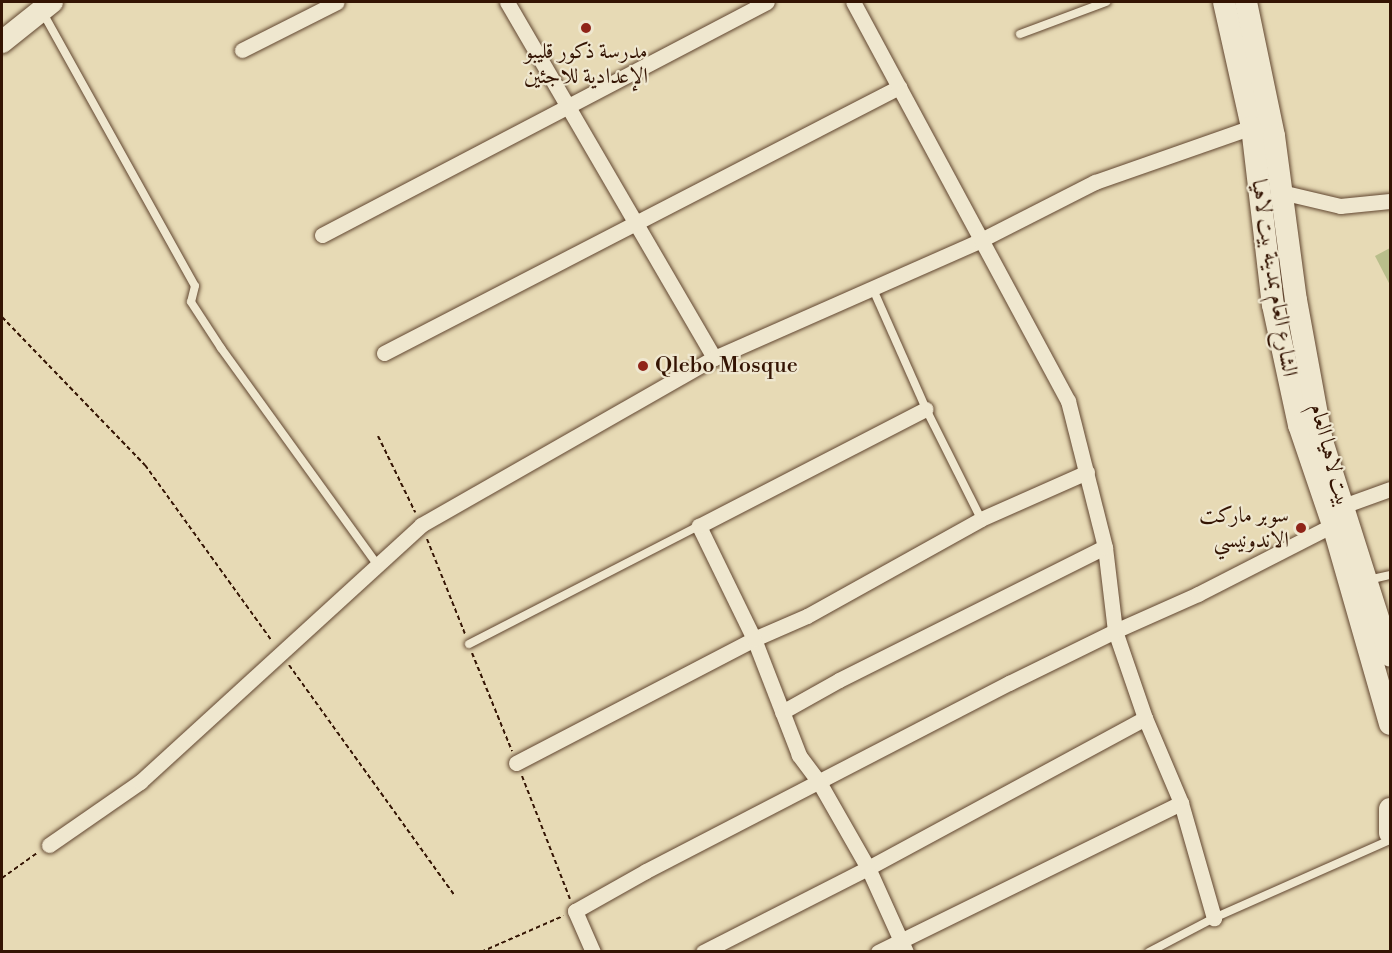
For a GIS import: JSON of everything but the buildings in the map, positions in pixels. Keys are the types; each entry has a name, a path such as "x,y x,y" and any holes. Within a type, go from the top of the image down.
{"main road":[{"name":"الشارع العام بمدينة بيت لاهيا","path":"1224,2 1252,127 1274,305 1299,425 1338,516 1390,724"},
{"name":"بيت لاهيا العام","path":"1246,2 1263,79 1296,300 1338,516 1367,581 1390,655"},
{"path":"2,42 47,6"},
{"path":"1390,809 1390,833"}],"street":[{"path":"242,50 337,2"},
{"path":"507,2 714,358"},
{"path":"322,235 767,2"},
{"path":"853,2 1068,401 1105,547 1115,631 1145,718 1181,803 1214,918"},
{"path":"384,353 899,87"},
{"path":"49,845 140,782 422,525 714,358 981,240 1095,182 1252,127"},
{"path":"1281,192 1340,206 1390,201"},
{"path":"903,946 868,868 819,782 799,755 754,639 699,526 926,409"},
{"path":"516,763 754,639 807,616 981,519 1087,472"},
{"path":"592,951 575,911 646,871 1115,631 1198,594 1390,489"},
{"path":"782,712 839,680 1105,547"},
{"path":"703,951 868,868 1145,718"},
{"path":"878,951 903,946 1181,803"}],"lane":[{"path":"1020,34 1106,2"},
{"path":"47,6 195,286 191,302 221,348 378,566"},
{"path":"872,287 926,409 981,519"},
{"path":"469,644 699,526"},
{"path":"1367,581 1390,575"},
{"path":"1149,951 1214,918 1390,840"}],"path":[{"path":"2,317 146,465 454,896"},
{"path":"378,436 422,525 575,911 481,951"},
{"path":"2,878 49,845"}],"green space":[{"path":"1390,248 1390,285 1375,256"}],"place":[{"name":"مدرسة ذكور قليبو الإعدادية للاجئين","path":"586,28"},
{"name":"Qlebo Mosque","path":"643,366"},
{"name":"سوبر ماركت الاندونيسي","path":"1301,528"}]}
